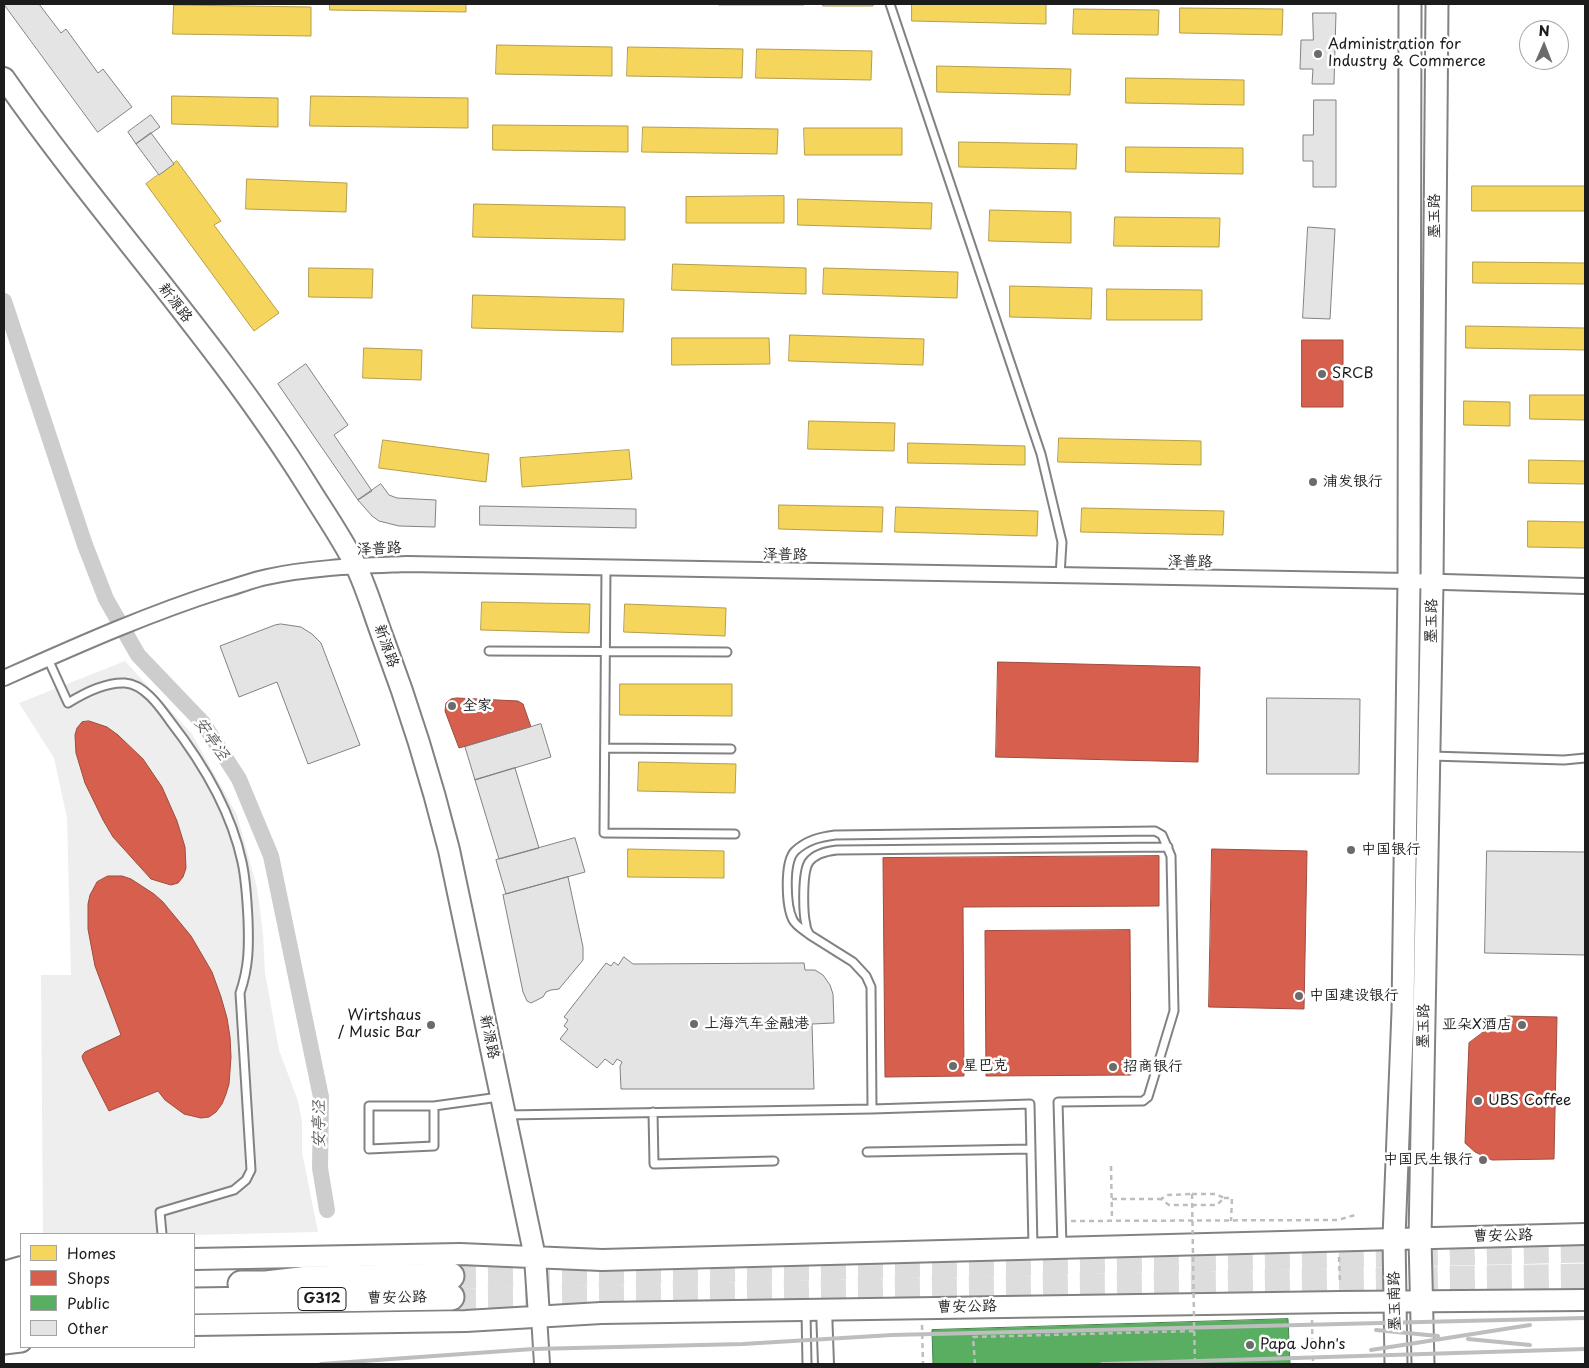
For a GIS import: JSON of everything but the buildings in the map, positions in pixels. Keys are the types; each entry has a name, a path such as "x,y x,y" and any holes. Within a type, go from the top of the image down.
{"highway":[{"name":"曹安公路","path":"195,1284 266,1284 309,1279 451,1287 195,1302"},
{"path":"4,1287 20,1287"},
{"path":"4,1309 20,1305"}],"main road":[{"name":"墨玉路","path":"1394,1238 1403,1001 1408,582 1410,4"},
{"name":"墨玉路","path":"1420,1238 1432,583 1437,4"},
{"name":"新源路","path":"4,78 47,138 235,380 284,448 356,566 396,671 432,785 449,850 535,1257 539,1316"},
{"name":"曹安公路","path":"1062,1247 1585,1234"},
{"name":"墨玉南路","path":"1394,1238 1396,1364"},
{"name":"墨玉南路","path":"1420,1238 1423,1364"},
{"path":"195,1258 460,1254 602,1260 1062,1247"},
{"path":"4,1272 20,1267"},
{"path":"1422,1302 1585,1300"},
{"name":"曹安公路","path":"195,1324 466,1321 601,1313 815,1309 1422,1302"},
{"path":"4,1326 20,1326"},
{"path":"4,1343 20,1341"}],"street":[{"name":"泽普路","path":"4,678 112,630 198,598 267,577 319,569 356,566 407,564 1585,586"},
{"path":"815,1309 826,1364"},
{"path":"539,1316 542,1364"}],"lane":[{"path":"890,4 1041,454 1062,542 1060,576"},
{"path":"606,568 604,833 735,834"},
{"path":"489,651 727,652"},
{"path":"48,658 68,703 96,689 126,683 138,687 151,698 175,726 209,778 227,818 242,862 246,896 248,954 246,975 240,993 251,1170 246,1180 234,1190 160,1212 162,1233"},
{"path":"605,748 731,748"},
{"path":"1429,756 1564,760 1585,758"},
{"path":"872,1109 871,987 866,976 853,962 810,935 794,922 790,912 788,866 794,853 804,843 818,837 835,835 1155,831 1162,835 1171,856 1174,1011 1148,1097 1143,1101 1058,1102 1062,1247"},
{"path":"810,935 805,919 805,874 808,863 814,857 827,851 1168,847"},
{"path":"434,1106 434,1146 369,1149 369,1106 434,1106 504,1106 598,1113 872,1109 1030,1104 1033,1247"},
{"path":"653,1112 654,1164 774,1161"},
{"path":"867,1152 1030,1149"},
{"path":"807,1364 815,1309"}],"path":[{"path":"1111,1166 1112,1220"},
{"path":"1192,1194 1195,1364"},
{"path":"1112,1199 1161,1199 1168,1195 1216,1194 1224,1198 1232,1198 1231,1221"},
{"path":"1161,1199 1169,1205 1217,1204 1224,1198"},
{"path":"1062,1221 1338,1220 1355,1215"},
{"path":"922,1321 923,1364"},
{"path":"974,1364 973,1337 1194,1331"}],"shaded area":[{"path":"125,661 192,734 237,815 257,888 263,933 265,973 279,1050 298,1101 302,1122 302,1152 318,1232 195,1235 195,1233 43,1233 41,975 71,975 67,818 54,758 19,703"}],"waterway":[{"name":"安亭泾","path":"4,301 85,545 106,599 138,655 203,723 239,779 271,856 321,1097 320,1168 327,1210"}],"tunnel":[{"path":"451,1276 1585,1250"},
{"path":"451,1297 1585,1276"}],"railway":[{"path":"321,1364 533,1349 743,1344 892,1335 1585,1318"},
{"path":"1371,1350 1530,1325"},
{"path":"1376,1330 1438,1336"},
{"path":"1468,1339 1530,1345"},
{"path":"1102,1364 1585,1349"}],"place":[{"name":"Administration for Industry & Commerce","path":"1318,54"},
{"name":"SRCB","path":"1322,374"},
{"name":"浦发银行","path":"1313,482"},
{"name":"全家","path":"452,706"},
{"name":"中国银行","path":"1351,850"},
{"name":"中国建设银行","path":"1299,996"},
{"name":"上海汽车金融港","path":"694,1024"},
{"name":"Wirtshaus / Music Bar","path":"431,1025"},
{"name":"亚朵X酒店","path":"1522,1025"},
{"name":"星巴克","path":"953,1066"},
{"name":"招商银行","path":"1113,1067"},
{"name":"UBS Coffee","path":"1478,1101"},
{"name":"中国民生银行","path":"1483,1160"},
{"name":"Papa John's","path":"1250,1345"}]}
